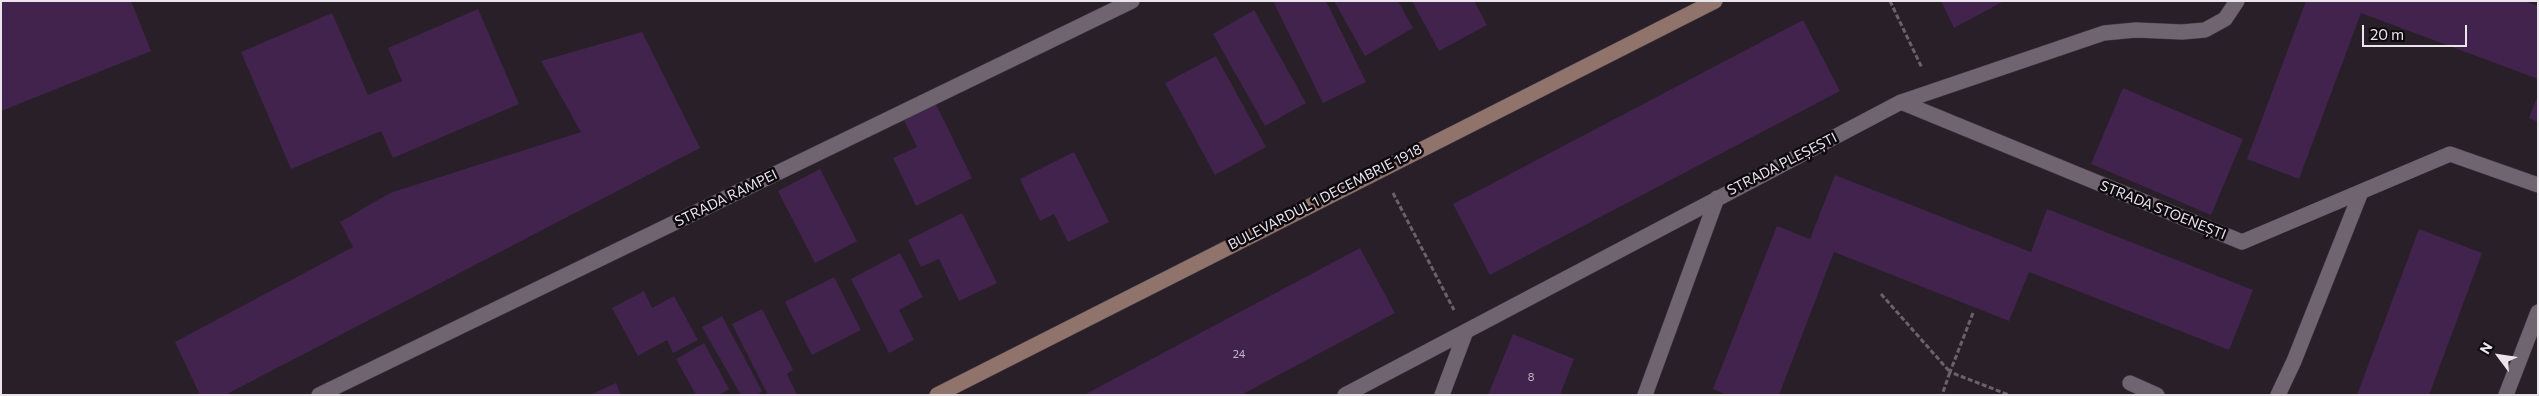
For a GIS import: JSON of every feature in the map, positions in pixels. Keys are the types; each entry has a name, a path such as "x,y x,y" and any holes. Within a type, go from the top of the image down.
{"main road":[{"name":"BULEVARDUL 1 DECEMBRIE 1918","path":"937,395 1380,168 1715,1"}],"street":[{"name":"STRADA RAMPEI","path":"319,395 1132,1"},
{"name":"STRADA PLEȘEȘTI","path":"1345,395 1901,102 2104,32 2136,30 2182,32 2205,30 2224,19 2237,1"},
{"name":"STRADA STOENEȘTI","path":"1901,102 2242,242 2450,154 2538,185"},
{"path":"2278,395 2294,361 2361,192"},
{"path":"1645,395 1717,198"},
{"path":"2506,395 2538,312"},
{"path":"1442,395 1466,331"},
{"path":"2130,383 2157,395"}],"path":[{"path":"1890,1 1933,90"},
{"path":"1380,168 1466,331"},
{"path":"1881,294 1950,372 2009,395"},
{"path":"1942,395 1973,312"}],"building":[{"path":"1,1 131,1 151,51 1,111"},
{"path":"1273,1 1326,1 1366,82 1323,103"},
{"path":"1334,1 1398,1 1413,28 1365,56"},
{"path":"1412,1 1474,1 1487,25 1439,51"},
{"path":"1941,1 2004,1 1954,28"},
{"path":"2306,1 2525,1 2538,6 2538,79 2361,13 2299,179 2247,159"},
{"path":"478,9 519,104 393,158 381,131 291,169 241,52 332,13 368,95 402,81 388,48"},
{"path":"1254,10 1306,103 1265,126 1213,34"},
{"path":"1803,20 1840,91 1490,275 1453,204"},
{"path":"642,32 700,148 225,395 200,395 175,342 353,247 340,222 390,193 581,132 541,61"},
{"path":"1216,56 1266,147 1215,175 1165,83"},
{"path":"2123,88 2243,139 2211,215 2091,164"},
{"path":"2538,95 2538,122 2529,118"},
{"path":"933,98 972,178 916,206 893,158 917,147 901,114"},
{"path":"1074,152 1109,222 1068,242 1054,214 1040,221 1020,179"},
{"path":"820,169 857,241 815,263 778,191"},
{"path":"1835,175 2031,252 2047,209 2253,290 2229,350 2029,272 2009,321 1834,252 1779,395 1727,395 1713,389 1777,226 1810,239"},
{"path":"962,213 997,283 959,301 939,259 921,267 908,240"},
{"path":"2419,229 2482,253 2429,395 2357,395"},
{"path":"1360,248 1395,313 1241,395 1084,395"},
{"path":"900,253 923,297 899,310 914,340 889,353 851,279"},
{"path":"834,277 861,330 812,355 785,302"},
{"path":"644,291 652,308 674,296 698,340 673,353 667,340 638,356 612,308"},
{"path":"762,309 793,370 787,374 797,395 768,395 732,324"},
{"path":"722,316 762,391 757,395 741,395 702,327"},
{"path":"1513,334 1574,359 1560,395 1488,395"},
{"path":"704,343 729,389 719,395 696,395 676,359"},
{"path":"616,383 621,395 590,395"}]}
